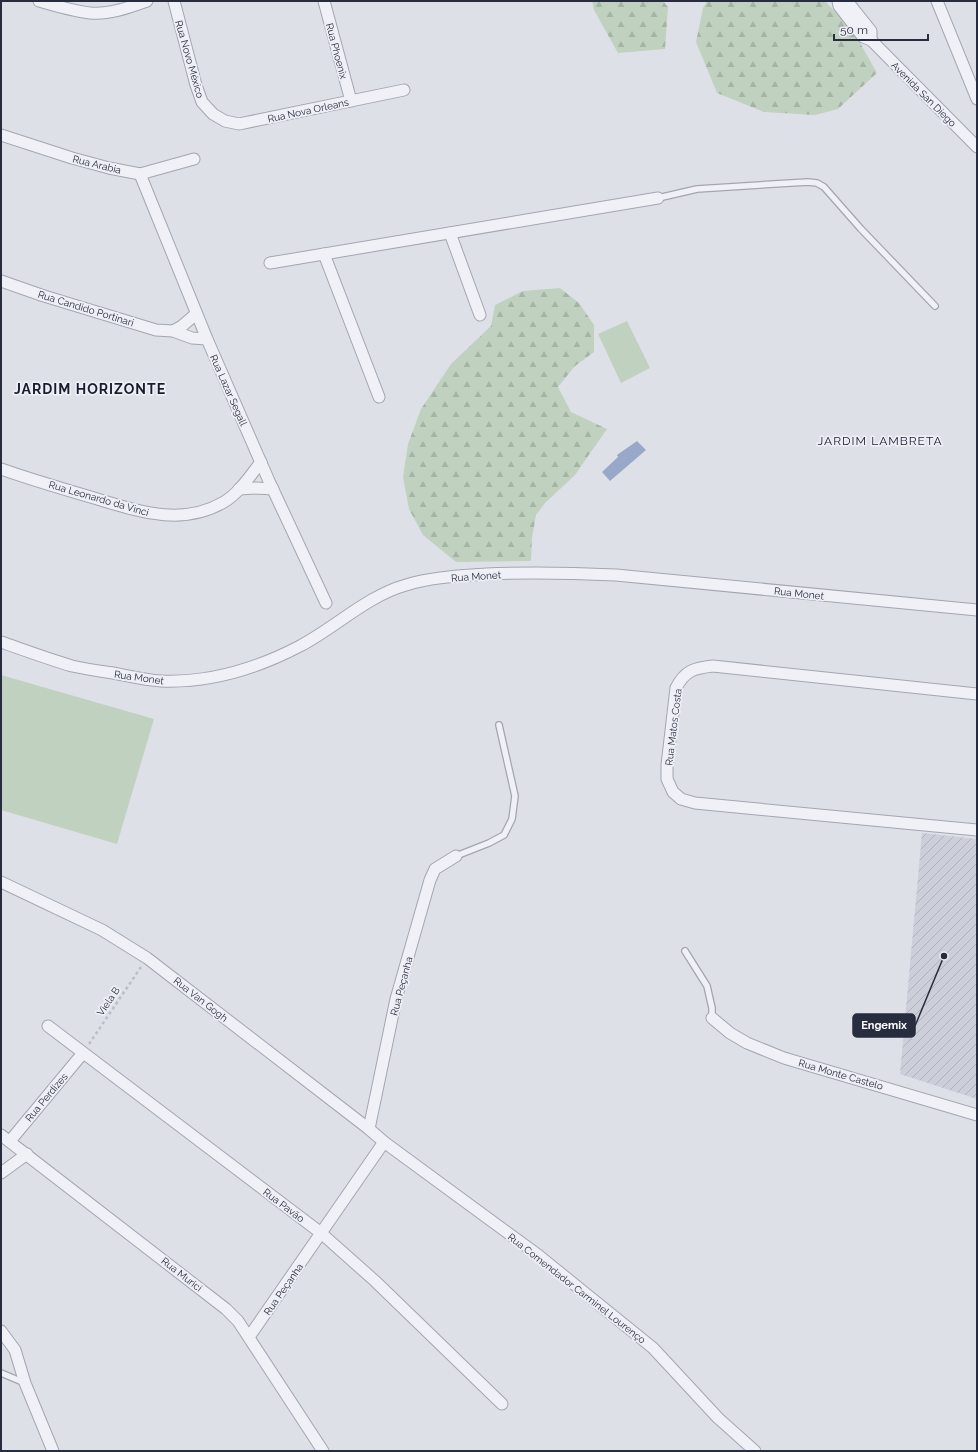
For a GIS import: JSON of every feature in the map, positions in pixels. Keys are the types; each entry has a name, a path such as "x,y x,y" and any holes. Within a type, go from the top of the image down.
{"street":[{"path":"39,1 67,9 92,13 115,11 148,1"},
{"name":"Rua Novo México","path":"174,1 196,85 202,102 213,114"},
{"name":"Rua Phoenix","path":"324,1 351,101"},
{"name":"Avenida San Diego","path":"838,1 839,6 863,37 871,40 977,147"},
{"name":"Avenida San Diego","path":"847,1 871,31 871,40"},
{"path":"937,1 977,99"},
{"name":"Rua Nova Orleans","path":"213,114 225,121 239,124 404,90"},
{"name":"Rua Arabia","path":"1,134 72,158 109,168 140,174 194,159"},
{"name":"Rua Lazar Segall","path":"140,174 196,314 260,462 326,603"},
{"path":"270,263 658,198"},
{"path":"450,233 480,315"},
{"path":"324,254 379,397"},
{"name":"Rua Candido Portinari","path":"1,281 44,296 156,330 173,332 192,338 207,339"},
{"path":"173,332 196,314"},
{"name":"Rua Leonardo da Vinci","path":"1,470 140,511 182,516 201,512 224,502 239,489 260,462"},
{"path":"239,489 273,489"},
{"name":"Rua Monet","path":"1,642 71,666 160,681 184,681 223,675 249,668 284,654 307,642 381,595 406,585 432,579 465,575 571,573 616,575 977,610"},
{"name":"Rua Matos Costa","path":"977,694 713,666 703,667 690,671 681,678 676,688 667,765 667,779 672,792 681,799 695,803 977,830"},
{"name":"Rua Peçanha","path":"369,1129 396,999 430,880 435,869 456,856"},
{"name":"Rua Van Gogh","path":"1,882 102,930 147,958 384,1142"},
{"name":"Rua Monte Castelo","path":"712,1018 730,1033 784,1058 977,1115"},
{"name":"Rua Pavão","path":"48,1026 322,1233 375,1281 502,1404"},
{"name":"Rua Perdizes","path":"5,1138 83,1053"},
{"name":"Rua Murici","path":"5,1138 216,1300 238,1321 323,1451"},
{"name":"Rua Peçanha","path":"249,1337 384,1142"},
{"name":"Rua Comendador Carminel Lourenço","path":"384,1142 538,1255 653,1348 718,1418 755,1451"},
{"path":"1,1173 27,1154"},
{"path":"1,1331 15,1350 25,1383 53,1451"}],"lane":[{"path":"658,198 697,189 780,183 817,183 824,186 861,229 935,306"},
{"path":"456,856 489,843 504,835 512,820 515,796 499,725"},
{"path":"685,951 707,986 712,1008 712,1018"},
{"path":"1,1373 25,1383"}],"path":[{"name":"Viela B","path":"83,1053 147,958"}],"shaded area":[{"path":"922,833 977,839 977,1099 900,1074"}],"green space":[{"path":"592,1 663,1 668,7 665,49 618,53 594,10"},
{"path":"707,1 825,1 854,32 877,73 838,109 815,115 764,112 717,93 696,42 703,8"},
{"path":"560,288 579,303 594,325 594,352 575,366 558,387 571,412 607,429 575,475 545,503 536,515 532,538 531,561 456,562 423,535 409,509 403,477 408,444 421,409 451,364 491,326 495,305 523,291"},
{"path":"627,321 650,368 621,383 598,334"},
{"path":"1,675 154,719 117,844 1,810"}],"water":[{"path":"637,441 646,450 610,481 602,472 618,457 617,455"}],"place":[{"name":"Engemix","path":"944,956"}],"district":[{"name":"JARDIM HORIZONTE","path":"90,389"},
{"name":"JARDIM LAMBRETA","path":"880,441"}]}
